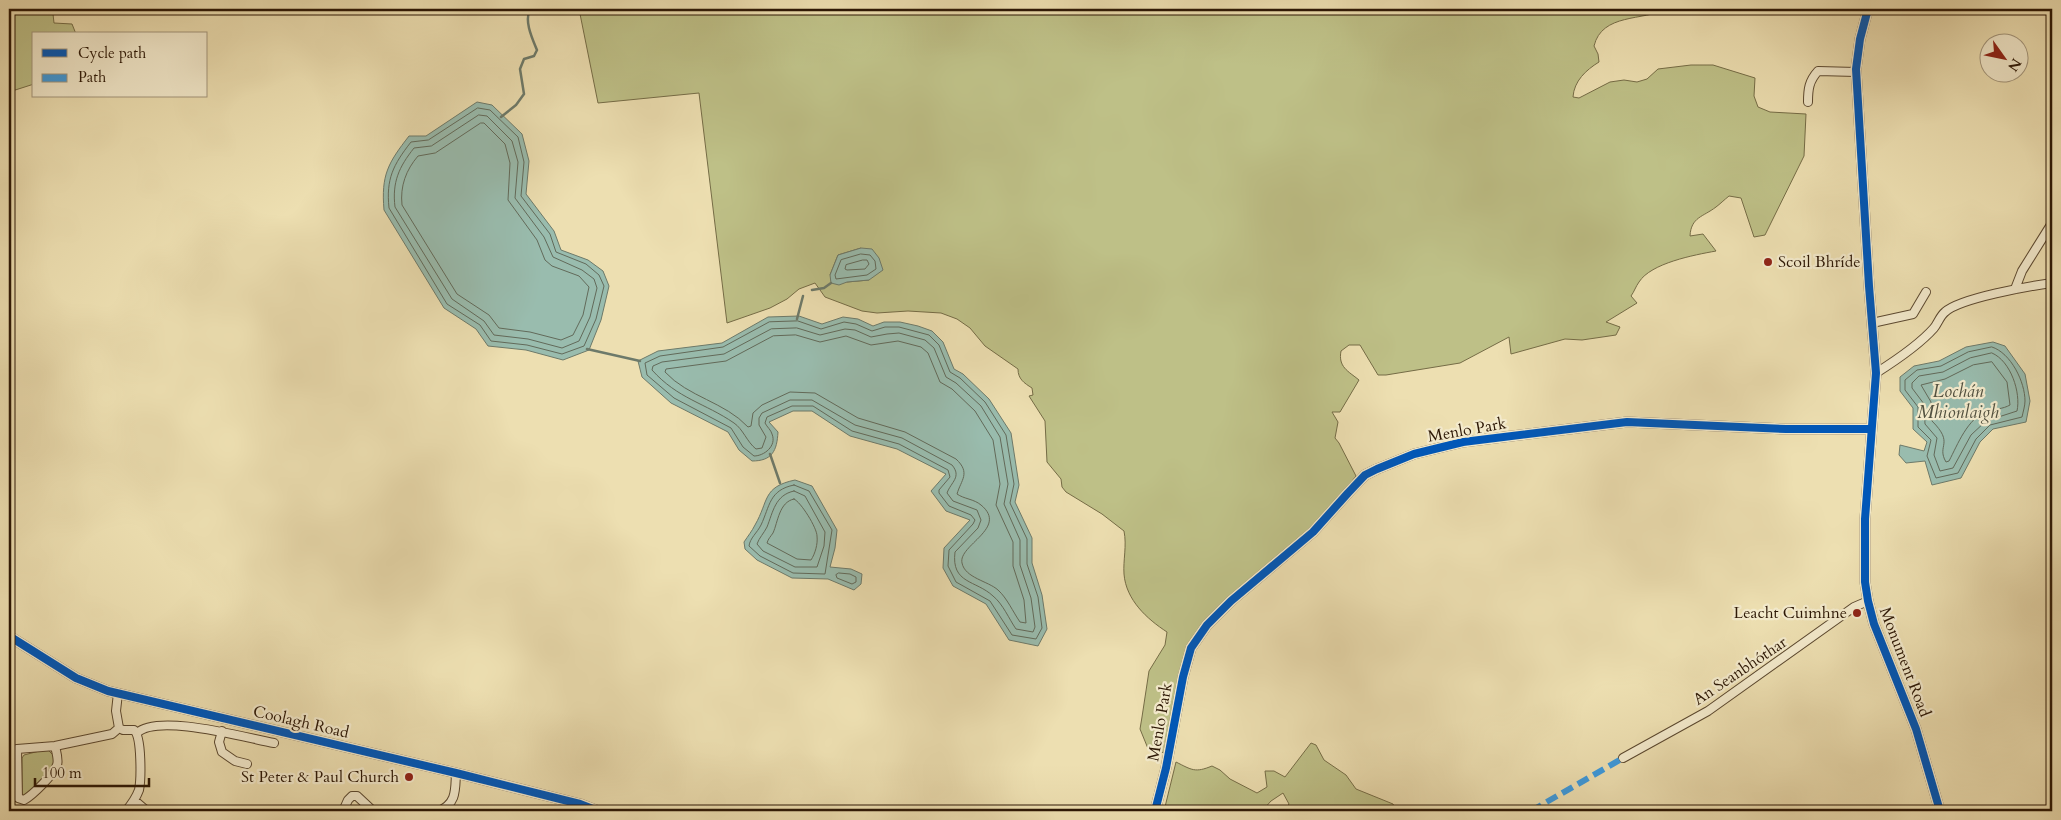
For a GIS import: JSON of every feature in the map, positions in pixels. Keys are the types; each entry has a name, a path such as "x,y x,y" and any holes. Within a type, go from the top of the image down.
{"street":[{"name":"Monument Road","path":"1868,9 1860,39 1856,72 1876,373 1865,519 1865,582 1874,624 1916,729 1940,811"},
{"path":"1808,102 1808,87 1811,78 1818,71 1856,72"},
{"path":"2014,289 2022,271 2052,223"},
{"path":"1876,373 1920,341 1934,328 1944,312 1954,305 2014,289 2052,283"},
{"path":"1872,323 1913,314 1926,292"},
{"name":"Menlo Park","path":"1155,811 1166,768 1183,677 1191,648 1207,624 1231,601 1313,532 1365,475 1414,454 1463,442 1627,422 1786,429 1872,430"},
{"name":"An Seanbhóthar","path":"1624,758 1708,711 1854,607 1868,601"},
{"name":"Coolagh Road","path":"9,636 76,678 98,688 456,773 572,802 598,811"},
{"path":"118,693 116,711 119,728"},
{"path":"137,733 144,728 166,725 222,731 274,743"},
{"path":"119,728 137,733"},
{"path":"55,746 58,763 55,769 30,796 24,800 18,798 17,750 55,746 112,734 119,728"},
{"path":"222,731 219,742 222,752 236,761 247,764"},
{"path":"126,811 139,790 140,770 137,733"},
{"path":"439,811 450,805 454,798 456,773"},
{"path":"343,811 352,796 356,796 373,811"},
{"path":"134,800 146,811"}],"green space":[{"path":"9,9 74,9 69,13 53,14 54,23 72,24 75,32 32,32 32,85 9,92"},
{"path":"579,9 1667,9 1614,23 1605,28 1598,35 1594,46 1599,62 1578,81 1573,97 1579,98 1610,82 1624,80 1637,82 1647,79 1658,69 1691,65 1713,65 1755,78 1754,96 1758,107 1770,112 1806,114 1804,156 1765,235 1754,237 1741,198 1729,196 1698,218 1691,230 1690,236 1703,234 1716,251 1674,261 1645,275 1631,296 1637,303 1606,322 1620,327 1616,335 1582,340 1565,339 1511,354 1509,337 1460,363 1386,375 1378,375 1360,345 1349,345 1341,351 1342,365 1359,380 1340,412 1332,412 1338,422 1335,438 1356,476 1313,532 1231,601 1191,648 1169,753 1149,751 1140,729 1149,671 1165,645 1167,632 1145,615 1129,592 1124,574 1124,531 1102,514 1066,492 1062,487 1061,479 1047,462 1045,421 1029,396 1033,395 1032,388 1022,380 1018,369 985,346 970,328 957,319 941,313 908,311 877,313 862,311 825,297 815,283 799,289 787,299 770,308 727,323 699,93 598,103","holes":["861,248 869,280 847,282 830,275 838,255"]},
{"path":"1311,743 1316,745 1324,760 1346,775 1356,789 1393,804 1396,810 1284,811 1289,804 1283,793 1271,801 1262,811 1164,811 1176,762 1194,770 1212,766 1230,779 1257,793 1267,787 1265,771 1274,771 1285,777"},
{"path":"47,749 54,756 53,769 28,795 22,795 22,758 24,755"}],"water":[{"path":"477,102 492,105 522,134 529,161 526,194 554,231 561,250 588,260 603,271 609,286 601,320 589,350 563,360 526,350 488,346 476,329 444,308 384,210 385,178 391,162 409,136 426,136"},
{"path":"861,248 872,249 879,258 883,270 869,280 847,282 839,285 831,283 830,275 838,255"},
{"path":"799,316 822,324 843,317 858,319 873,326 884,322 900,322 932,331 943,342 954,369 963,374 989,399 1011,433 1019,485 1015,502 1032,538 1032,563 1042,595 1047,629 1038,646 1009,640 986,604 953,586 943,568 944,548 970,520 946,511 931,491 946,474 897,449 850,436 812,411 793,411 769,422 778,432 775,450 769,457 759,461 752,461 739,450 728,432 671,403 642,377 638,361 658,351 722,343 768,317"},
{"name":"Lochán Mhionlaigh","path":"1993,342 2005,346 2025,374 2030,401 2026,422 1993,429 1980,442 1961,478 1932,485 1925,461 1906,463 1899,455 1900,445 1924,451 1927,442 1913,429 1913,408 1900,391 1900,377 1914,366 1939,361 1966,347"},
{"path":"795,480 812,486 837,530 830,567 851,569 862,574 861,584 854,590 828,579 792,578 757,560 745,549 744,542 754,527 768,496 777,487"}],"waterway":[{"path":"501,117 516,105 524,94 520,69 524,59 534,56 537,50 528,24 530,9"},
{"path":"812,290 824,288 831,283"},
{"path":"797,319 803,296"},
{"path":"587,349 640,361"},
{"path":"770,454 780,483"}],"marked path":[{"path":"1531,811 1623,758"}],"cycle path":[{"path":"1868,9 1860,39 1856,69 1876,373 1865,519 1865,582 1874,624 1916,729 1940,811"},
{"path":"1155,811 1166,768 1183,677 1191,648 1207,625 1231,601 1313,532 1365,475 1414,454 1463,442 1627,422 1786,429 1871,429"},
{"path":"9,636 76,678 108,691 456,773 580,804 598,811"}],"place":[{"name":"Scoil Bhríde","path":"1768,262"},
{"name":"Leacht Cuimhne","path":"1857,613"},
{"name":"St Peter & Paul Church","path":"409,777"}]}
